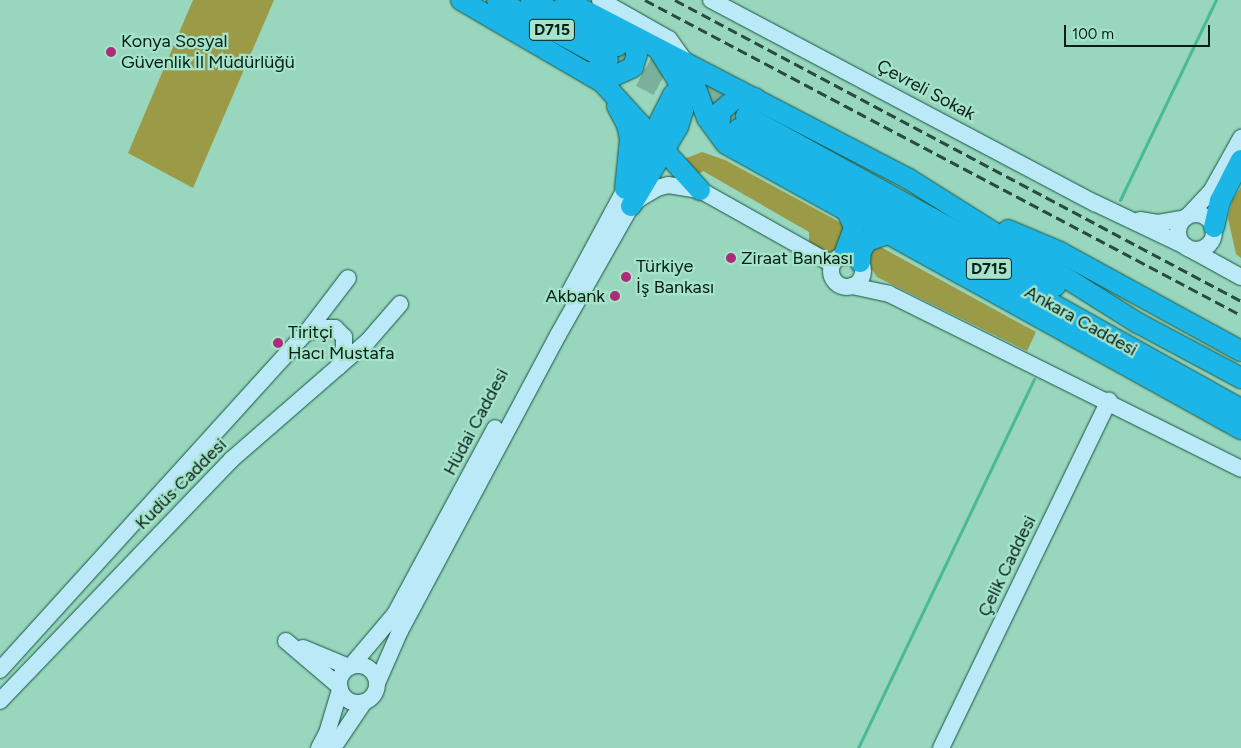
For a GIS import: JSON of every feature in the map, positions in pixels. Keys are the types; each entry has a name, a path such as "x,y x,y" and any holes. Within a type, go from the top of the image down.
{"highway":[{"path":"461,0 588,71 614,93 700,190"},
{"name":"D715","path":"497,0 618,46"},
{"name":"D715","path":"531,0 618,46"},
{"path":"565,0 618,46 637,54 633,67 614,76 588,71"},
{"path":"618,46 658,50 686,76 714,132 734,148 1241,429"},
{"path":"556,53 607,95 624,117 630,146 628,198"},
{"path":"628,198 658,144 686,76"},
{"path":"686,76 716,77 908,179 1138,323 1241,378"},
{"path":"734,148 719,129 721,111 735,99 756,98"},
{"name":"Ankara Caddesi","path":"1241,388 742,122 1125,346 1241,409"},
{"path":"1214,231 1220,201 1241,160"},
{"path":"951,206 1060,252 1241,351"},
{"path":"846,209 854,227 850,263"},
{"path":"850,263 867,241 890,233"},
{"path":"995,291 1125,346"}],"street":[{"path":"600,0 669,38 686,76"},
{"name":"Çevreli Sokak","path":"711,0 1121,216"},
{"path":"1187,248 1178,233 1186,217 1212,190 1241,138"},
{"path":"628,198 663,186 681,185 700,190 850,263 889,294 1109,401 1241,469"},
{"name":"Hüdai Caddesi","path":"350,666 402,602 628,198"},
{"name":"Hüdai Caddesi","path":"378,681 400,631 628,198"},
{"path":"1121,216 1158,223 1202,215 1214,231 1224,259 1240,276"},
{"path":"1121,216 1240,276"},
{"path":"1187,248 1206,248 1214,231"},
{"path":"850,263 831,274 835,282 889,294"},
{"path":"850,263 861,279 852,286"},
{"name":"Kudüs Caddesi","path":"0,670 306,333 348,278"},
{"name":"Kudüs Caddesi","path":"0,701 231,460 368,341 400,304"},
{"path":"306,333 320,328 335,328 344,337 344,353 338,367"},
{"name":"Çelik Caddesi","path":"941,748 1109,401"},
{"path":"333,748 364,702 375,693 378,681 367,666 350,666 286,641 340,688 348,700 364,702"},
{"path":"319,748 327,733 340,688 342,673 350,666"}],"shaded area":[{"path":"193,0 274,0 193,188 128,153"},
{"path":"702,152 725,160 847,226 842,244 828,258 809,246 809,232 703,171 693,178 679,161"},
{"path":"1241,187 1241,258 1236,254 1228,218 1232,201"},
{"path":"877,245 1036,332 1027,351 877,277 868,264 869,255"}],"waterway":[{"path":"1120,200 1216,0"},
{"path":"858,748 1034,379"}],"tunnel":[{"path":"622,49 746,116"},
{"path":"614,63 688,102"}],"railway":[{"path":"645,0 1241,315"},
{"path":"675,0 1241,301"}],"place":[{"name":"Konya Sosyal Güvenlik İl Müdürlüğü","path":"111,52"},
{"name":"Ziraat Bankası","path":"731,258"},
{"name":"Türkiye İş Bankası","path":"626,277"},
{"name":"Akbank","path":"615,296"},
{"name":"Tiritçi Hacı Mustafa","path":"278,343"}]}
